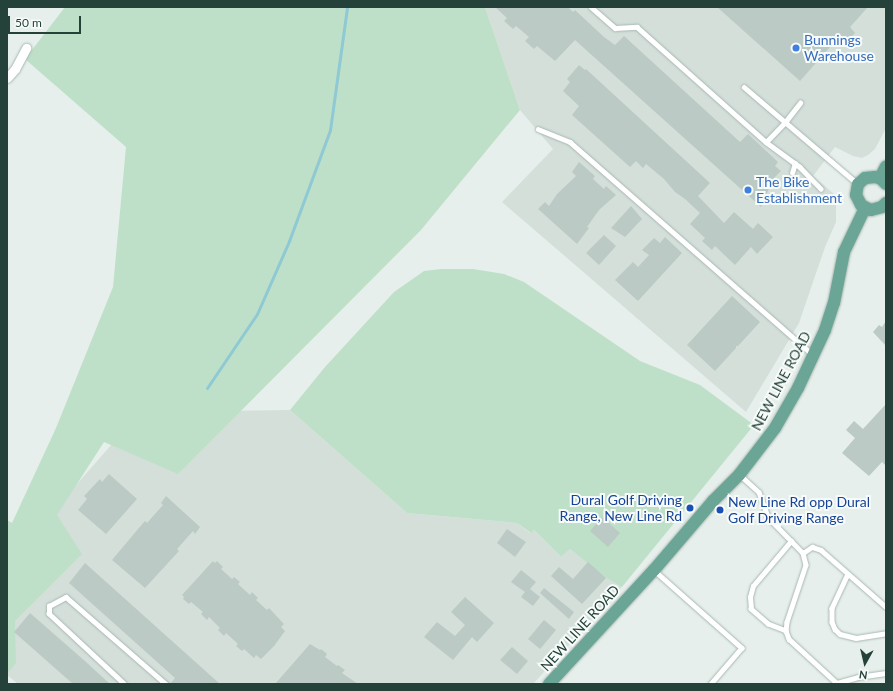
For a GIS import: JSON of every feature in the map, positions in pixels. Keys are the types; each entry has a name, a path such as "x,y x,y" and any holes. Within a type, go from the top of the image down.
{"main road":[{"path":"886,166 883,181 870,176 858,184 856,195 857,201 865,208 876,209 886,203"},
{"name":"NEW LINE ROAD","path":"549,684 654,570 713,501 739,475 775,428 798,388 830,316 844,252 865,208"}],"street":[{"path":"7,78 15,69 26,48"}],"lane":[{"path":"591,7 615,28 637,27 766,142 795,163 821,189"},
{"path":"744,87 858,184"},
{"path":"766,142 786,122 800,103"},
{"path":"538,129 570,142 813,355"},
{"path":"792,173 795,163"},
{"path":"739,475 759,492 768,517 803,552 806,565 787,622 786,631 789,639 837,684 858,677 886,673"},
{"path":"786,631 768,624 751,609 750,597 753,586 792,541"},
{"path":"803,552 812,547 821,550 886,607"},
{"path":"654,570 742,648 711,684"},
{"path":"848,574 832,608 832,622 835,629 840,634 856,638 886,634"},
{"path":"124,684 49,614 49,606 66,597 166,684"}],"shaded area":[{"path":"485,7 886,7 886,128 875,149 868,155 862,158 853,156 835,147 813,176 834,194 836,201 836,222 825,247 799,323 746,412 502,202 553,149 520,110"},
{"path":"290,410 407,513 517,523 530,533 534,530 561,557 570,549 606,578 622,587 533,684 18,684 7,675 7,564 140,412"}],"green space":[{"path":"65,7 485,7 520,110 421,230 178,474 104,442 57,515 82,554 15,621 16,663 7,674 7,520 12,523 56,428 113,287 126,147 25,59"},
{"path":"441,269 473,269 504,274 524,282 640,361 700,385 754,425 622,587 606,578 570,549 561,557 534,530 531,533 517,523 407,513 290,410 325,367 394,292 424,271"}],"building":[{"path":"495,7 568,7 573,12 575,10 604,37 615,45 624,36 740,142 748,134 778,162 775,166 781,171 773,179 761,207 575,40 555,61 537,46 534,49 525,41 529,37 516,26 513,29 504,21 507,18"},
{"name":"Bunnings Warehouse","path":"717,7 868,7 850,27 855,33 845,43 839,37 800,81"},
{"path":"579,65 585,70 586,69 710,183 698,196 724,223 734,212 753,229 758,223 773,237 757,254 751,247 735,265 715,246 712,250 702,241 705,238 690,224 700,213 675,192 664,179 646,164 643,168 636,161 630,167 572,115 579,106 563,91 570,82 567,79"},
{"path":"579,162 595,176 593,179 604,189 606,186 616,195 599,210 587,227 589,228 577,244 538,209 545,202 549,206 557,194 576,176 572,172"},
{"path":"631,206 642,219 625,237 611,228"},
{"path":"604,235 616,246 599,265 586,253"},
{"path":"665,237 682,253 638,301 615,280 633,262 638,267 649,255 642,250 654,238 660,243"},
{"path":"732,296 760,322 738,346 736,346 736,348 715,371 687,345"},
{"path":"886,321 886,346 873,332 879,325 882,327"},
{"path":"886,404 886,466 882,462 869,476 842,453 855,438 846,430 854,421 863,429"},
{"path":"109,474 137,499 106,534 78,510 87,499 84,496 100,479 102,482"},
{"path":"166,496 200,527 195,534 193,531 177,549 179,551 145,588 112,560 145,521 147,523 163,505 161,503"},
{"path":"602,517 620,533 608,547 590,531"},
{"path":"507,529 526,542 515,557 497,543"},
{"path":"213,561 215,563 217,561 223,567 221,569 232,579 234,577 240,582 238,584 250,595 252,592 258,598 256,600 267,610 269,608 284,624 281,627 285,631 274,646 261,659 256,655 254,658 244,649 242,651 236,646 238,644 226,633 224,636 218,630 220,628 209,617 207,620 201,614 203,612 191,602 189,604 183,599 184,597 182,595"},
{"path":"588,562 606,578 582,604 551,576 559,567 573,579"},
{"path":"85,563 220,684 170,684 175,678 69,583"},
{"path":"521,570 536,582 530,589 540,597 533,606 521,597 525,592 511,582"},
{"path":"544,588 574,612 569,619 540,593"},
{"path":"465,597 494,623 477,642 472,637 453,660 424,637 437,622 455,636 465,625 451,612"},
{"path":"30,613 110,684 73,684 14,632"},
{"path":"544,620 556,630 540,649 528,639"},
{"path":"310,644 320,650 321,649 327,654 325,657 345,670 342,673 358,684 275,684"},
{"path":"512,647 528,661 517,674 500,660"}],"waterway":[{"path":"207,388 257,314 289,241 330,130 347,7"}],"place":[{"name":"Bunnings Warehouse","path":"796,48"},
{"name":"The Bike Establishment","path":"748,190"},
{"name":"Dural Golf Driving Range, New Line Rd","path":"690,508"},
{"name":"New Line Rd opp Dural Golf Driving Range","path":"720,510"}]}
